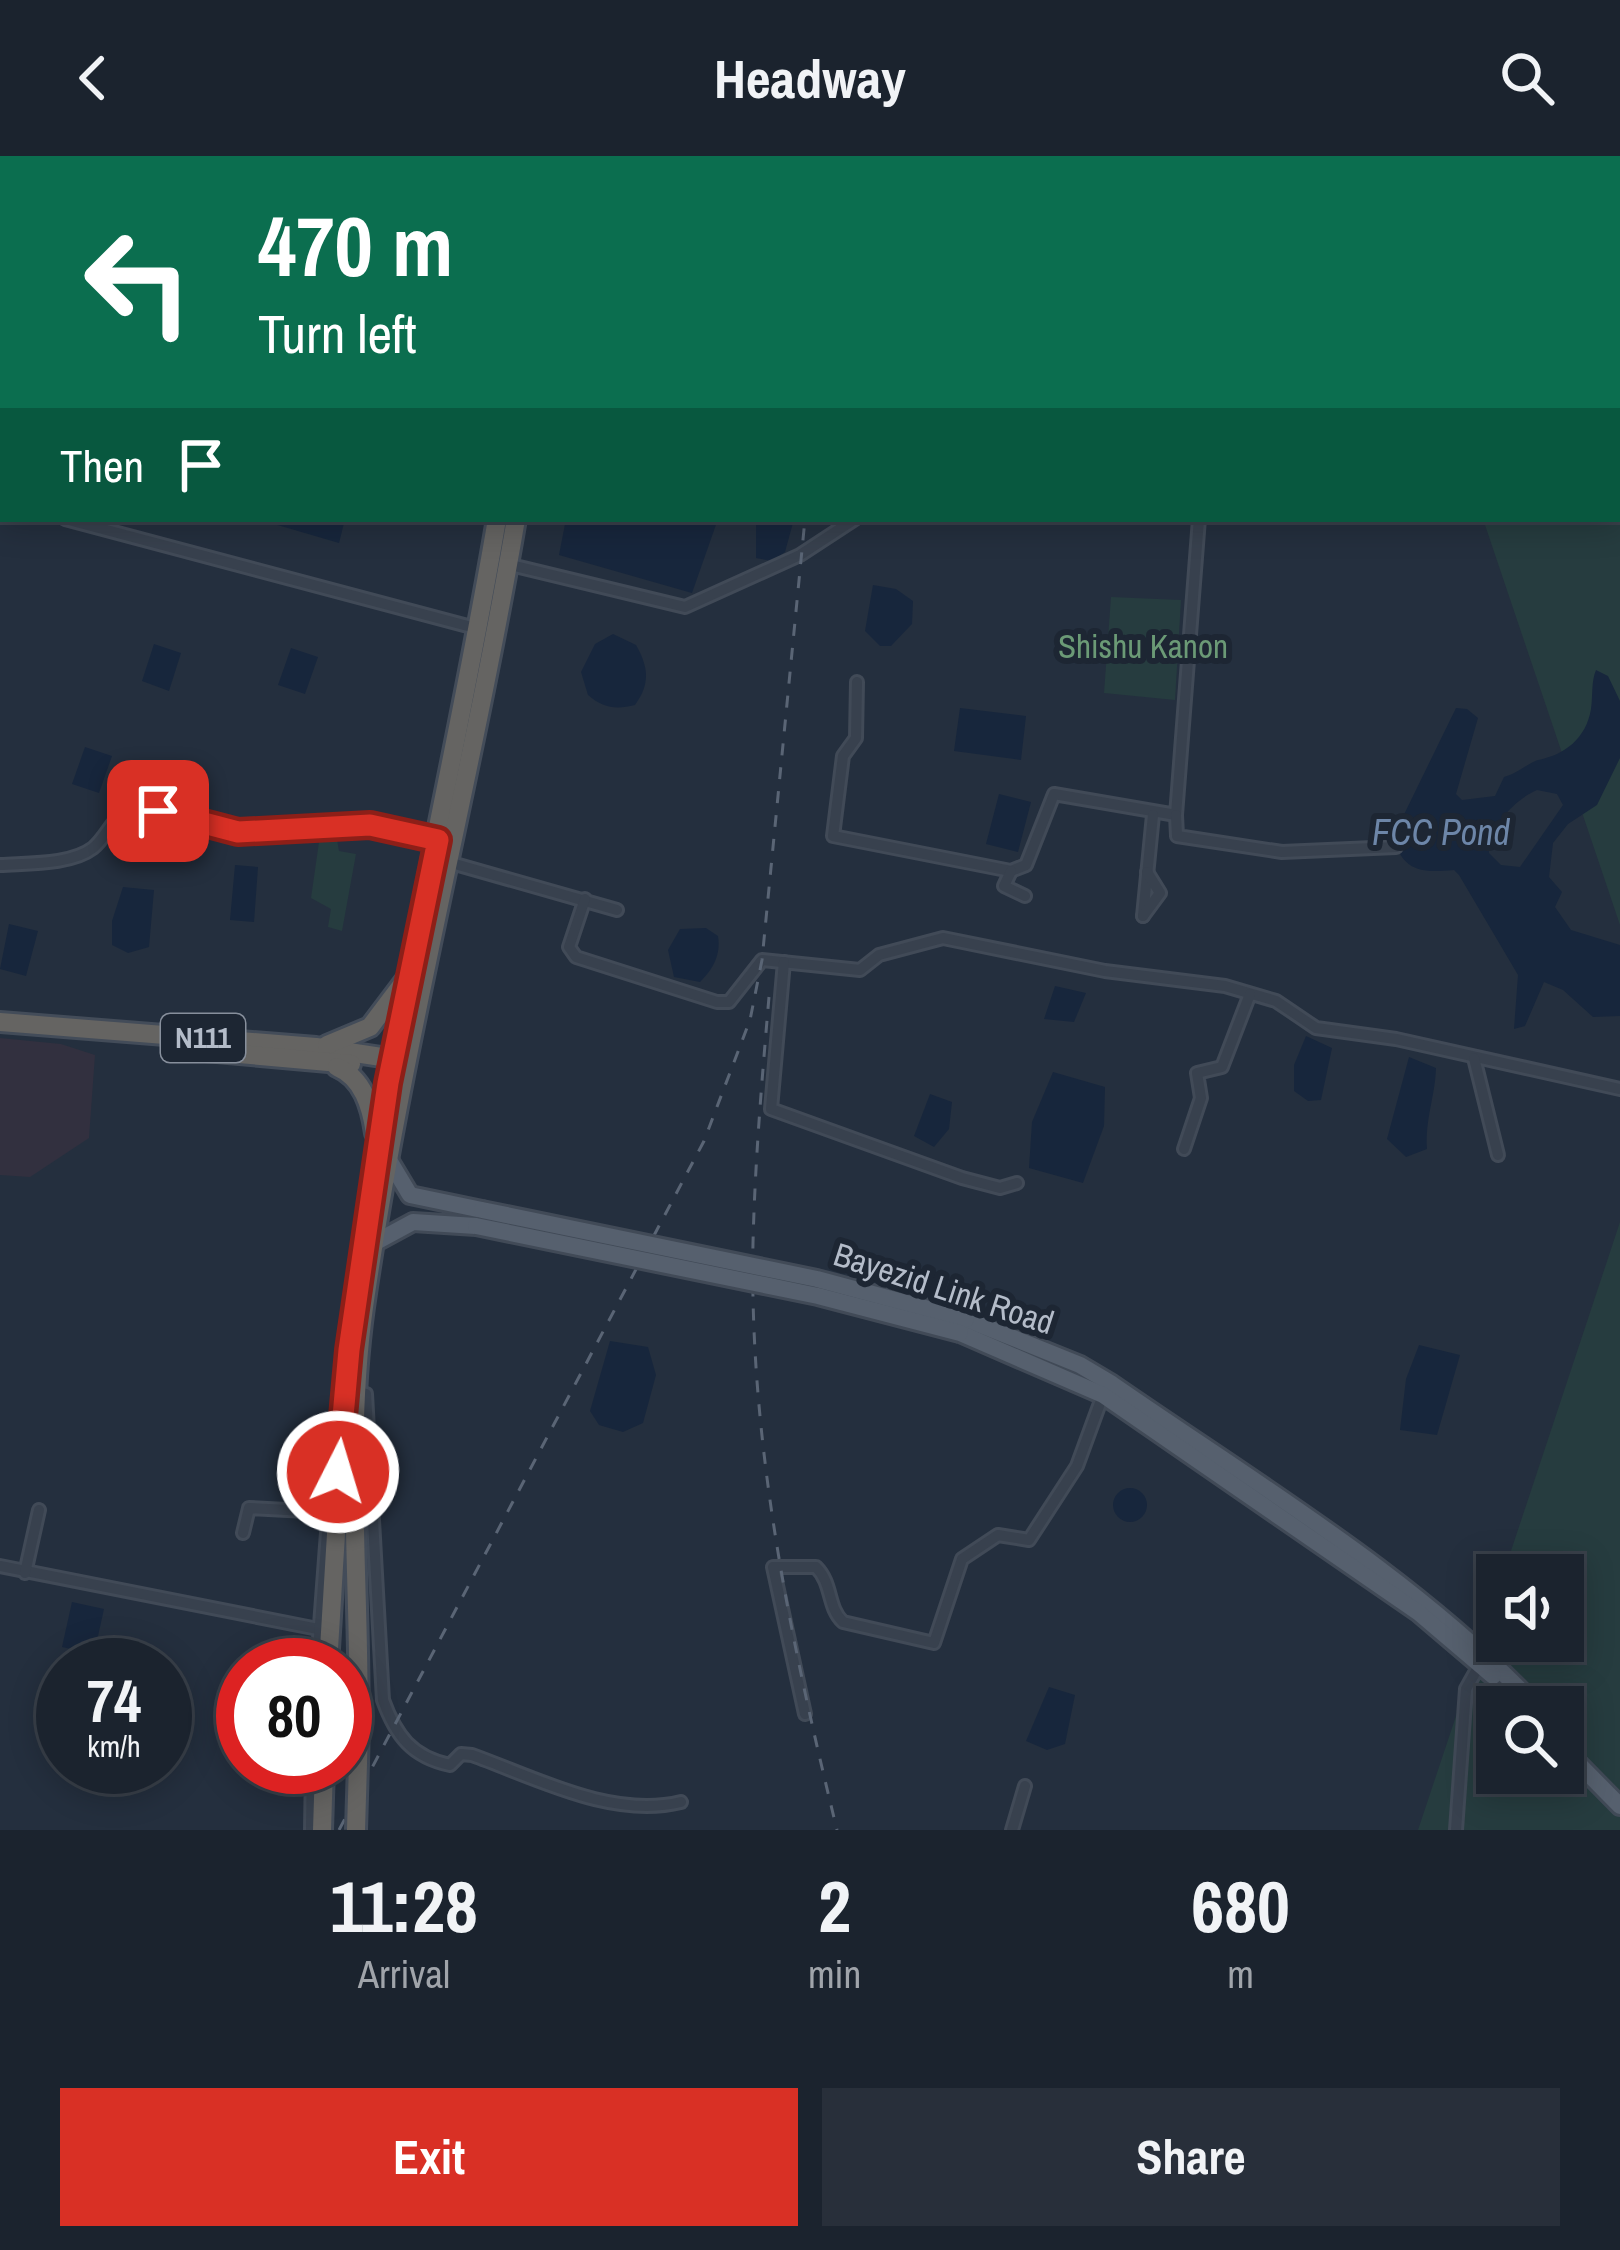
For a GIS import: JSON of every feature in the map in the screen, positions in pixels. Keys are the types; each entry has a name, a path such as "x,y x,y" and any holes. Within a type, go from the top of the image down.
{"highway":[{"path":"398,1065 483,717 499,564 497,522"},
{"path":"356,1830 349,1350 413,965 480,629 515,522"},
{"path":"316,1054 370,1028 413,965"},
{"name":"N111","path":"0,1022 398,1065"},
{"name":"N111","path":"0,1032 316,1054"},
{"path":"316,1054 352,1074 372,1113 383,1154 376,1242 350,1390 330,1638"},
{"path":"322,1830 324,1794"}],"main road":[{"name":"Bayezid Link Road","path":"383,1154 410,1195 479,1218 963,1326 1080,1364 1427,1604 1518,1686"},
{"path":"376,1242 397,1227 479,1218"},
{"name":"Bayezid Link Road","path":"963,1326 1103,1395 1418,1613 1502,1686"},
{"path":"1584,1755 1620,1790"},
{"path":"1584,1769 1620,1806"}],"street":[{"path":"76,522 480,629"},
{"path":"128,537 133,522"},
{"path":"499,564 685,607 800,555 850,522"},
{"path":"1199,522 1177,836 1282,852 1396,848"},
{"path":"857,682 856,738 843,756 833,836 1011,871 1026,865 1054,794 1153,815 1176,815"},
{"path":"0,865 82,854 96,846 123,811 133,808 238,832 370,825 438,840"},
{"path":"1147,872 1153,815"},
{"path":"448,862 617,910"},
{"path":"1011,871 1002,889 1024,896"},
{"path":"585,899 569,947 576,957 729,1002 756,964 784,962 860,970 879,955 943,938 1250,994 1276,1001 1316,1028 1620,1088"},
{"path":"784,962 771,1108 962,1178 1000,1188 1017,1184"},
{"path":"1184,1149 1201,1098 1197,1072 1222,1067 1250,994"},
{"path":"1474,1058 1498,1155"},
{"path":"318,1638 325,1512 349,1350"},
{"path":"350,1390 366,1394 383,1700 393,1727 424,1760 450,1765 460,1754 472,1755 621,1804 653,1809 681,1802"},
{"path":"805,1714 773,1567 816,1568 831,1586 835,1615 842,1622 934,1643 962,1558 998,1535 1029,1540 1077,1466 1103,1395"},
{"path":"243,1533 249,1508 325,1512"},
{"path":"25,1573 39,1510"},
{"path":"0,1567 318,1629"},
{"path":"1456,1830 1466,1689 1480,1664"},
{"path":"1012,1830 1025,1786"},
{"path":"311,1830 312,1794"}],"shaded area":[{"path":"0,1038 61,1044 95,1055 89,1138 30,1177 0,1175"}],"green space":[{"path":"1484,522 1620,522 1620,925"},
{"name":"Shishu Kanon","path":"1111,597 1181,600 1175,700 1104,693"},
{"path":"336,834 339,851 356,854 342,931 328,927 331,909 311,898 320,835"},
{"path":"1620,1222 1620,1830 1418,1830 1476,1656 1476,1662 1584,1662 1584,1554 1510,1554"}],"water":[{"path":"267,522 344,522 339,543"},
{"path":"565,522 717,522 692,593 559,555"},
{"path":"756,522 793,522 785,552 772,561 756,558"},
{"path":"873,585 896,589 913,601 912,624 891,646 880,646 865,631"},
{"path":"613,634 636,645 643,661 645,683 635,705 610,707 588,695 581,672 595,644"},
{"path":"154,644 181,653 169,691 142,681"},
{"path":"291,648 318,657 305,694 278,685"},
{"name":"FCC Pond","path":"1596,670 1608,676 1620,701 1620,758 1597,805 1568,824 1553,843 1549,877 1562,892 1555,907 1571,930 1620,945 1620,1016 1593,1017 1563,990 1544,982 1525,1026 1514,1029 1518,975 1459,875 1454,870 1432,871 1408,864 1393,837 1456,708 1467,709 1478,718 1456,794 1462,800 1495,796 1504,777 1557,754 1579,737 1591,709","holes":["1537,790 1557,794 1563,805 1520,867 1501,865 1489,853 1504,816"]},
{"path":"960,708 1026,716 1021,760 954,751"},
{"path":"85,747 112,756 99,793 72,784"},
{"path":"999,794 1031,802 1018,852 986,844"},
{"path":"235,865 258,867 254,922 230,920"},
{"path":"123,887 154,890 149,947 128,953 112,945 112,921"},
{"path":"9,924 38,931 26,976 0,969"},
{"path":"706,928 718,936 712,967 700,982 674,977 668,950 680,929"},
{"path":"1055,986 1086,993 1074,1022 1044,1019"},
{"path":"1306,1036 1332,1048 1321,1100 1308,1101 1294,1091 1294,1065"},
{"path":"1409,1057 1436,1068 1427,1149 1406,1157 1387,1139"},
{"path":"1053,1072 1105,1087 1104,1126 1083,1183 1029,1168 1032,1122"},
{"path":"930,1094 952,1102 949,1129 934,1147 914,1136"},
{"path":"610,1341 648,1347 656,1375 643,1423 623,1432 599,1425 590,1411"},
{"path":"1419,1345 1460,1355 1437,1435 1400,1430 1406,1379"},
{"path":"1130,1488 1142,1493 1147,1505 1142,1517 1130,1522 1118,1517 1113,1505 1118,1493"},
{"path":"72,1602 104,1609 98,1638 64,1638"},
{"path":"1049,1687 1075,1695 1065,1744 1047,1750 1026,1741"}],"railway":[{"path":"339,1830 704,1141 750,1020 762,960 805,522"},
{"path":"769,997 753,1243 758,1392 789,1612 837,1830"}],"route":[{"path":"158,811 238,832 370,825 438,840 377,1149 344,1389 338,1472"}]}
